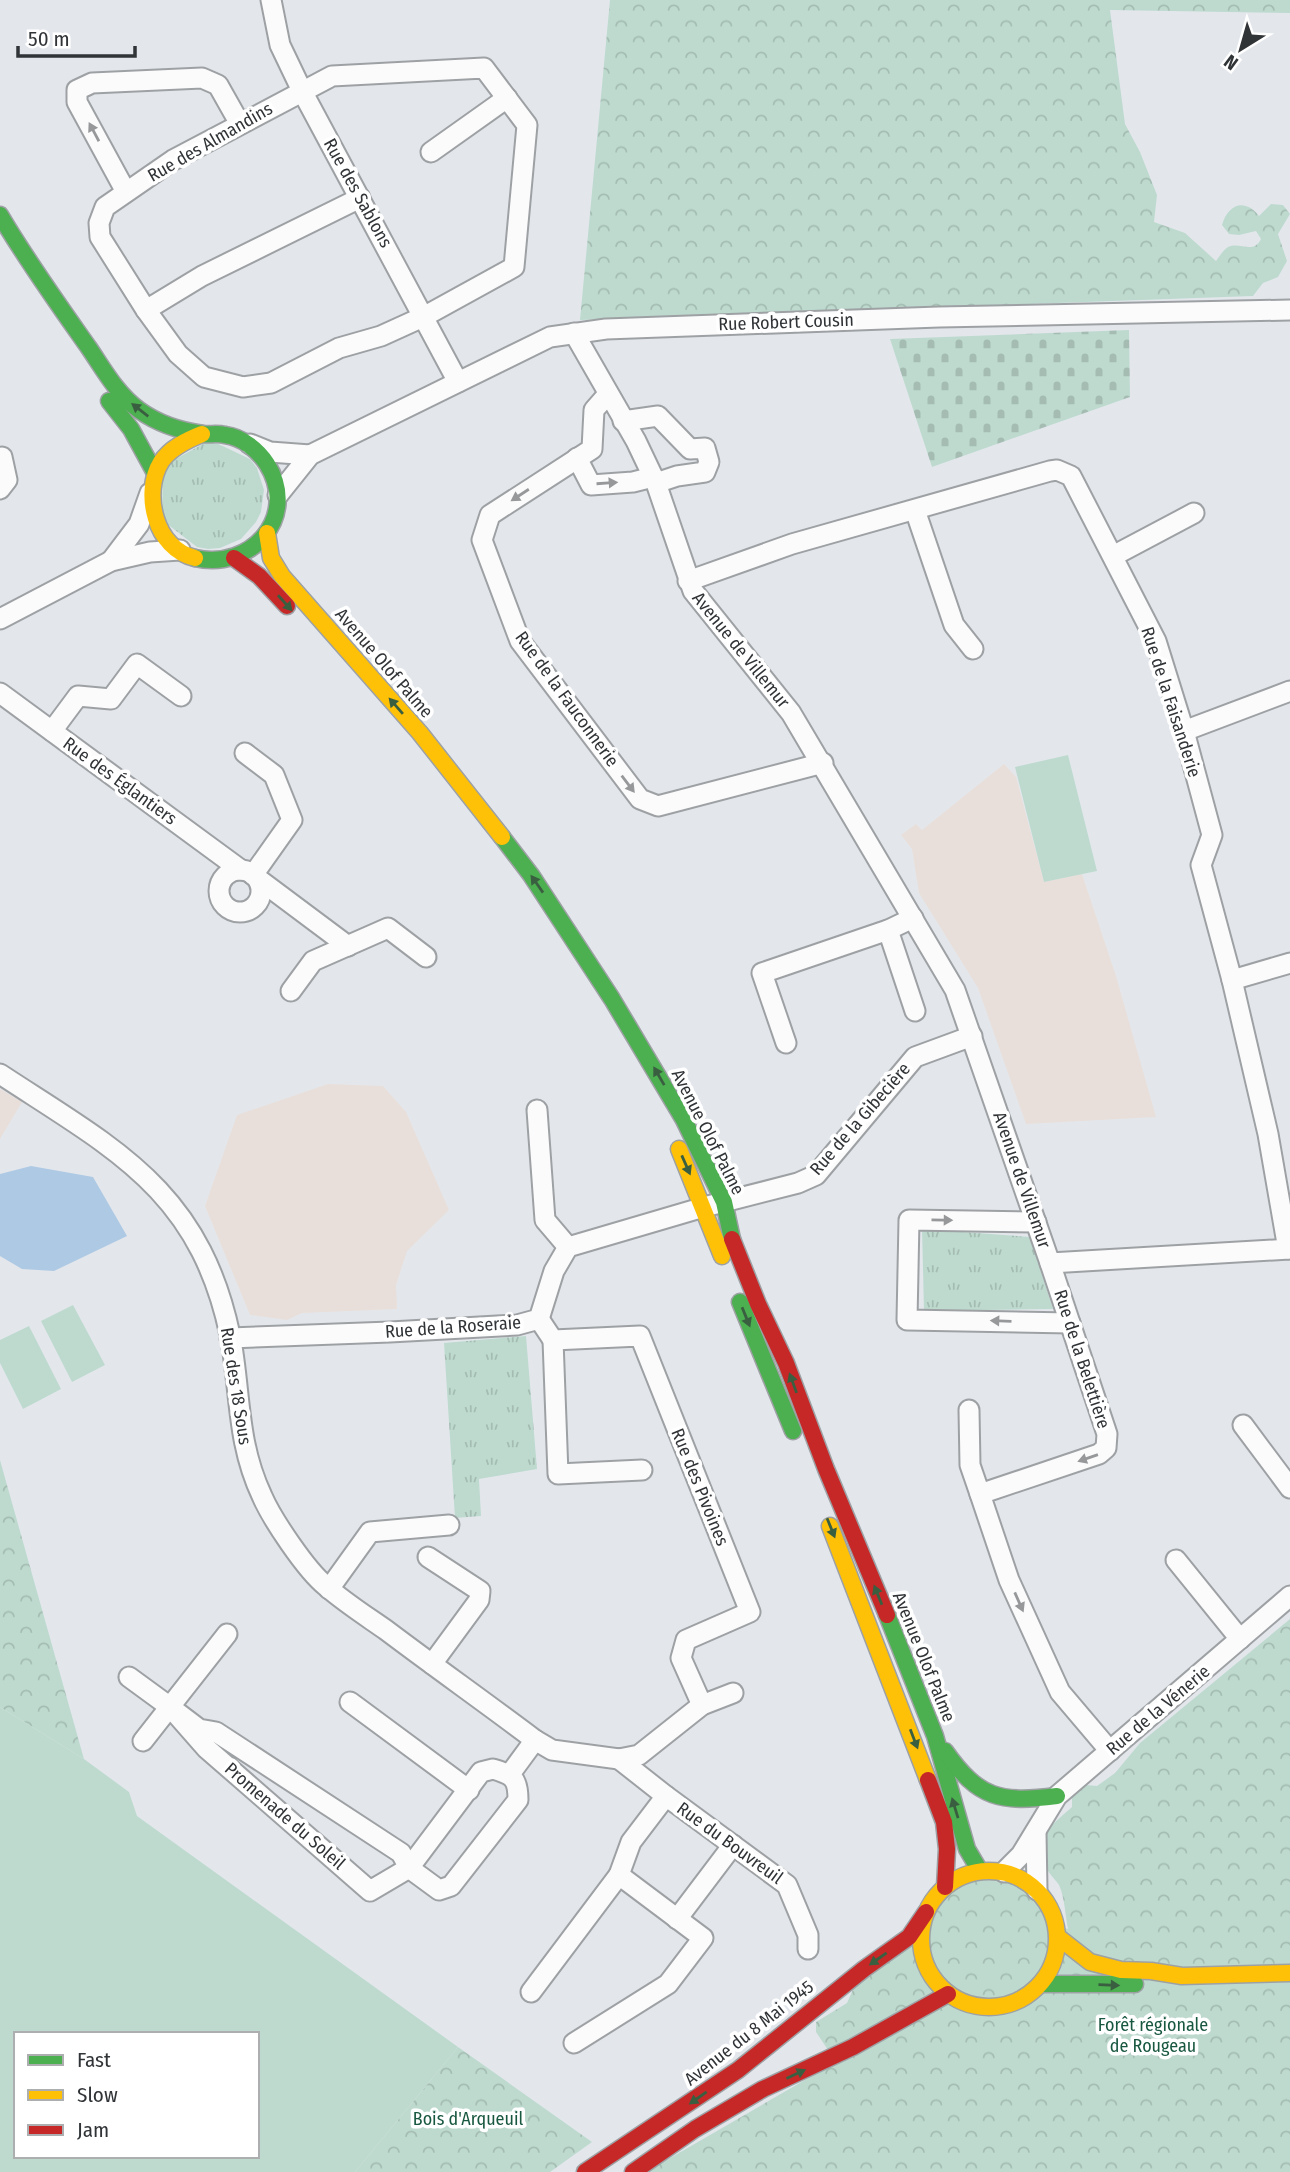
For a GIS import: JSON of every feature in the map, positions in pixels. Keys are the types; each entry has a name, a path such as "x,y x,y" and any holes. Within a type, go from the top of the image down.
{"main road":[{"path":"0,215 37,274 125,398 139,412 152,420 202,434 225,434 246,442 263,456 274,475 278,495 276,515 267,533 253,548 234,558 213,561 192,557 173,547 159,530 152,512 150,492 155,473 165,456 182,442 202,434"},
{"path":"80,363 131,429 155,473"},
{"name":"Avenue Olof Palme","path":"267,533 271,558 282,576 420,733 546,896 658,1074 724,1202 735,1245 758,1304 786,1363 803,1412 935,1736 967,1849 980,1871"},
{"name":"Avenue Olof Palme","path":"234,558 259,576 296,615 425,763 471,820 550,929 599,1004 668,1125 704,1207 799,1447"},
{"path":"824,1510 925,1766 944,1822 947,1849 945,1887"},
{"path":"935,1736 960,1774 975,1787 1007,1799 1028,1800 1057,1796"},
{"path":"980,1871 1004,1872 1017,1876 1037,1889 1055,1919 1058,1937 1056,1956 1041,1984 1023,1999 1005,2006 982,2008 969,2005 948,1994 933,1979 923,1957 921,1936 926,1912 945,1887 966,1875 980,1871"},
{"name":"Avenue du 8 Mai 1945","path":"585,2172 738,2070 864,1969 909,1937 926,1912"},
{"path":"1058,1937 1090,1962 1121,1970 1182,1976 1290,1973"},
{"path":"1041,1984 1068,1982 1115,1986 1153,1983 1182,1976"},
{"path":"633,2172 695,2129 763,2089 853,2047 948,1994"}],"street":[{"name":"Rue des Sablons","path":"271,0 279,45 458,382"},
{"name":"Rue des Almandins","path":"484,68 507,98 527,125 514,267 425,316 381,336 339,348 271,383 243,387 204,377 193,368 178,354 146,310 100,237 99,223 105,207 126,192 173,160 331,76 484,68"},
{"path":"126,192 78,102 77,90 92,83 202,78 218,85 240,124"},
{"path":"431,152 507,98"},
{"path":"146,310 202,276 360,198"},
{"name":"Rue Robert Cousin","path":"278,495 310,455 550,337 606,328 939,317 1290,310"},
{"name":"Avenue de Villemur","path":"575,333 655,480 688,581 702,604 791,713 955,990 1050,1263 1289,1249"},
{"path":"608,394 594,410 592,449 578,458 591,485 655,480 705,472 709,462 705,448 690,449 658,416 623,421"},
{"path":"246,442 270,452 310,455"},
{"path":"0,489 7,480 2,457"},
{"name":"Rue de la Fauconnerie","path":"578,458 490,515 482,540 520,641 640,799 658,806 823,763"},
{"name":"Rue de la Faisanderie","path":"688,581 792,544 1050,471 1066,471 1075,482 1156,641 1184,731 1212,835 1201,864 1268,1134 1289,1249"},
{"path":"111,561 139,524 150,492"},
{"path":"915,510 954,625 973,649"},
{"path":"1113,556 1194,513"},
{"path":"0,619 111,561 150,552 180,550"},
{"path":"52,731 78,696 111,699 137,664 181,696"},
{"path":"1184,731 1290,691"},
{"name":"Rue des Églantiers","path":"0,693 348,946"},
{"path":"245,753 274,775 292,820 250,874"},
{"path":"786,1043 762,973 888,930 912,918"},
{"path":"291,991 313,961 388,928 426,957"},
{"path":"888,930 915,1011"},
{"path":"1232,981 1290,963"},
{"name":"Rue de la Gibecière","path":"704,1207 798,1183 816,1175 915,1057 972,1036"},
{"name":"Rue des 18 Sous","path":"0,1074 121,1154 167,1198 185,1223 212,1276 230,1338 243,1444 262,1496 291,1544 329,1589 552,1750 619,1759"},
{"path":"537,1110 545,1220 568,1247 704,1207"},
{"path":"1035,1222 909,1220 907,1320 1070,1323"},
{"name":"Rue de la Roseraie","path":"230,1338 517,1325 538,1319 554,1271 568,1247"},
{"name":"Rue de la Belettière","path":"980,1494 1099,1454 1106,1448 1107,1434 1050,1263"},
{"path":"538,1319 553,1340 558,1474 642,1470"},
{"name":"Rue des Pivoines","path":"553,1340 640,1336 750,1612 686,1640 681,1658 702,1705"},
{"path":"969,1409 970,1465 1009,1580 1060,1692 1110,1751"},
{"path":"1243,1425 1290,1488"},
{"path":"329,1589 370,1532 449,1525"},
{"path":"428,1557 480,1591 479,1600 432,1664"},
{"path":"1176,1560 1240,1639"},
{"name":"Rue de la Vénerie","path":"1004,1872 1021,1856 1057,1796 1290,1597"},
{"path":"143,1741 227,1633"},
{"name":"Promenade du Soleil","path":"129,1677 170,1707 199,1729 216,1732 401,1853 409,1868 439,1890 452,1886 518,1800 518,1786 510,1774 493,1769 481,1772 409,1868 370,1891 206,1748 170,1707"},
{"path":"619,1759 639,1755 702,1705 733,1693"},
{"path":"351,1702 469,1790"},
{"path":"510,1774 535,1740"},
{"name":"Rue du Bouvreuil","path":"619,1759 666,1797 787,1885 808,1934 808,1949"},
{"path":"531,1992 619,1875 631,1842 666,1797"},
{"path":"1036,1832 1037,1889"},
{"path":"677,1919 733,1845"},
{"path":"574,2043 668,1984 702,1938 619,1875"}],"shaded area":[{"path":"1004,764 1016,777 1044,882 1082,874 1116,976 1156,1117 1026,1124 978,988 919,893 912,849 901,835 916,824 922,830"},
{"path":"328,1084 383,1086 406,1112 449,1210 407,1251 396,1285 397,1309 302,1313 287,1320 250,1315 205,1206 237,1115"},
{"path":"0,1089 22,1102 0,1139"}],"green space":[{"path":"610,0 1290,0 1290,13 1110,10 1125,124 1140,152 1157,195 1154,222 1185,233 1216,261 1228,247 1250,247 1258,244 1261,239 1256,231 1229,234 1222,225 1228,212 1243,205 1254,210 1259,216 1271,204 1283,205 1290,214 1278,234 1287,261 1278,277 1263,283 1253,296 580,320"},
{"path":"1129,330 1130,397 932,467 890,339"},
{"path":"210,440 250,459 257,468 264,490 261,512 241,539 220,548 208,549 197,547 162,520 163,466"},
{"path":"1068,755 1097,871 1044,882 1015,767"},
{"path":"922,1229 1030,1237 1053,1309 924,1311"},
{"path":"73,1305 105,1365 72,1382 41,1321"},
{"path":"29,1326 61,1389 23,1409 0,1363 0,1340"},
{"path":"526,1336 537,1469 479,1479 481,1516 455,1518 444,1343"},
{"path":"0,1460 84,1759 0,1707"},
{"name":"Forêt régionale de Rougeau","path":"1290,1619 1290,2172 646,2172 836,2062 816,2032 816,2022 847,2003 855,1985 894,1943 926,1911 957,1887 980,1878 1008,1879 1030,1893 1049,1920 1068,1929 1061,1890 1047,1870 1042,1857 1043,1840 1051,1826 1072,1807 1072,1797 1086,1785 1097,1786 1115,1773 1140,1743"},
{"path":"0,1707 84,1759 129,1792 137,1816 458,2047 355,2172 0,2172"},
{"name":"Bois d'Arqueuil","path":"458,2047 592,2142 550,2172 355,2172"}],"water":[{"path":"31,1166 93,1177 127,1236 54,1271 22,1269 0,1256 0,1174"}],"traffic: fast":[{"path":"0,215 117,389 131,404 161,423 178,429 237,438 254,449 267,464 276,484 278,503 264,536 251,548 235,556 216,560 195,558"},
{"path":"109,401 131,429 155,473"},
{"path":"502,837 531,875 612,999 684,1120 724,1202 732,1239"},
{"path":"740,1302 793,1431"},
{"path":"887,1615 935,1736 967,1849 980,1871"},
{"path":"945,1751 969,1779 992,1794 1020,1799 1057,1796"},
{"path":"1041,1984 1135,1984"}],"traffic: slow":[{"path":"195,558 181,553 170,544 162,532 153,504 153,489 155,475 165,457 179,445 202,434"},
{"path":"267,533 271,558 282,576 420,733 502,837"},
{"path":"679,1149 722,1256"},
{"path":"830,1526 928,1780"},
{"path":"989,1871 1015,1876 1037,1891 1052,1913 1057,1939 1052,1965 1037,1987 1015,2002 989,2007 963,2002 941,1987 926,1965 921,1939 926,1913 941,1891 963,1876 989,1871"},
{"path":"1058,1937 1090,1962 1121,1970 1182,1976 1290,1973"}],"traffic: jam":[{"path":"234,558 259,576 287,606"},
{"path":"732,1239 758,1304 786,1363 826,1469 887,1615"},
{"path":"928,1780 944,1822 947,1849 945,1887"},
{"path":"585,2172 738,2070 864,1969 909,1937 926,1912"},
{"path":"633,2172 695,2129 763,2089 853,2047 948,1994"}]}
